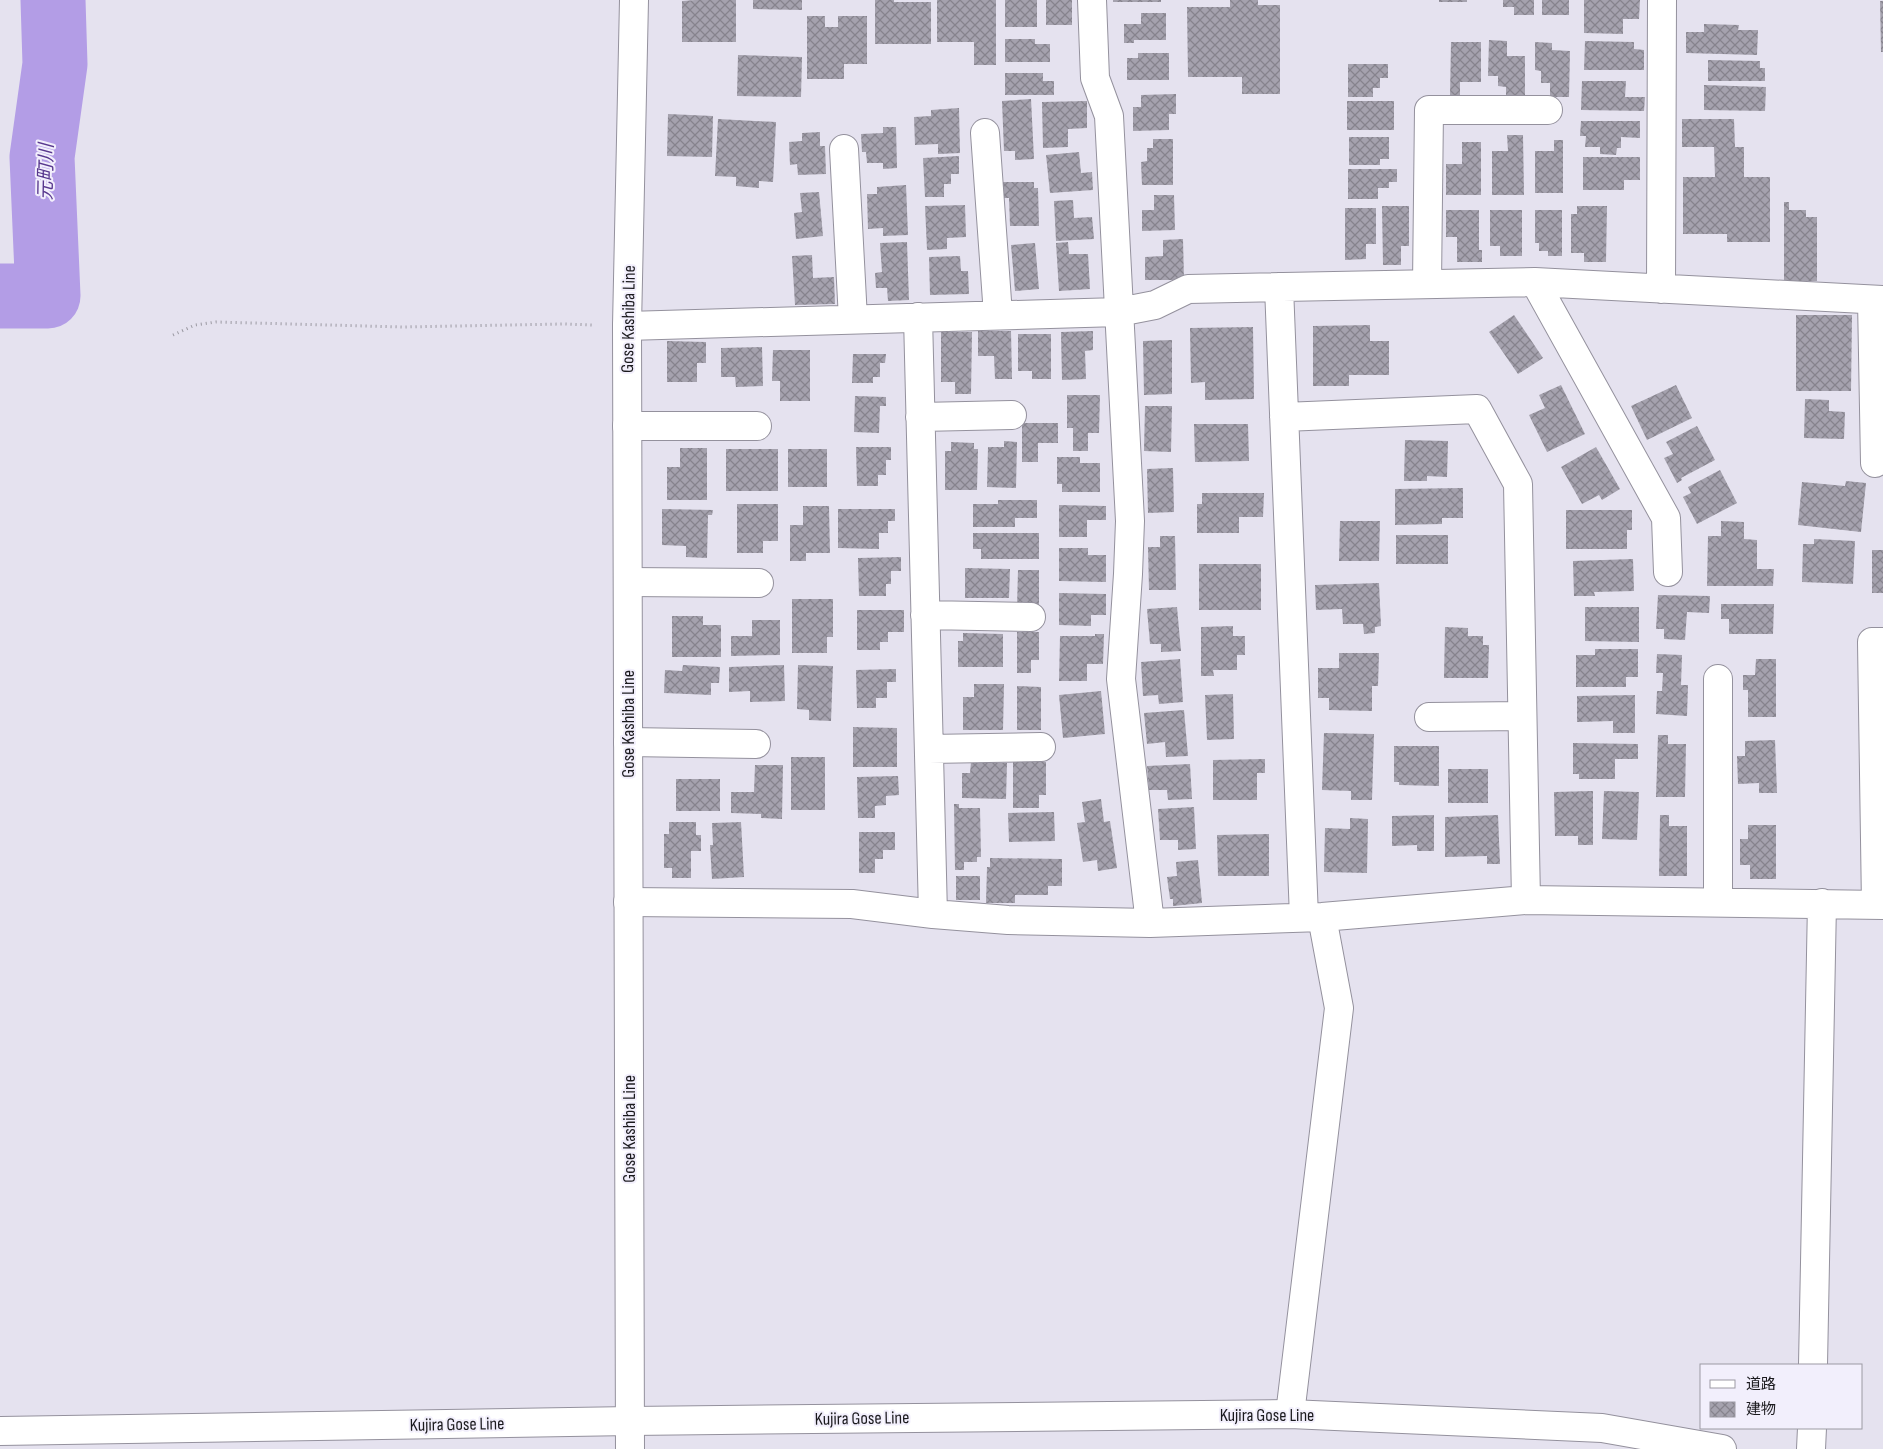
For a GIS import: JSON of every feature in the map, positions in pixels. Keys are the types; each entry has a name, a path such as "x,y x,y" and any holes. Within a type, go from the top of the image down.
{"street":[{"name":"Gose Kashiba Line","path":"630,1449 627,326 634,0"},
{"path":"1092,0 1095,78 1109,116 1130,521 1121,679 1150,923"},
{"path":"1661,290 1662,0"},
{"path":"1426,284 1429,110 1548,110"},
{"path":"985,133 998,315"},
{"path":"844,149 853,319"},
{"path":"627,326 1119,312 1155,305 1188,290 1279,287 1535,282 1878,300 1875,463"},
{"path":"1535,282 1666,518 1668,572"},
{"path":"1279,287 1284,417 1313,917 1339,1008 1290,1414"},
{"path":"918,317 932,914"},
{"path":"1284,417 1477,409 1518,484 1526,900"},
{"path":"920,417 1012,415"},
{"path":"627,426 756,426"},
{"path":"628,582 759,583"},
{"path":"925,615 1031,617"},
{"path":"628,902 852,904 932,914 1008,920 1150,923 1313,917 1526,900 1879,905 1872,642 1883,642"},
{"path":"1718,679 1718,902"},
{"path":"1429,717 1522,716"},
{"path":"628,742 756,744"},
{"path":"928,749 1041,747"},
{"path":"1813,1364 1822,903"},
{"name":"Kujira Gose Line","path":"0,1432 631,1420 1290,1414 1602,1428 1722,1449"},
{"path":"1812,1429 1812,1449"}],"path":[{"path":"173,336 195,324 216,322 404,327 554,324 627,326"}],"building":[{"path":"736,0 736,42 682,42 682,1"},
{"path":"753,0 802,0 802,10 753,9"},
{"path":"875,0 931,2 931,44 875,44"},
{"path":"937,0 996,0 996,65 974,65 974,42 937,42"},
{"path":"1005,0 1037,0 1037,27 1005,27"},
{"path":"1046,0 1072,0 1072,25 1046,25"},
{"path":"1113,0 1161,0 1161,2 1113,2"},
{"path":"1230,0 1258,0 1258,5 1280,5 1280,94 1242,94 1242,77 1188,77 1187,7 1230,7"},
{"path":"1439,0 1467,0 1467,2 1439,2"},
{"path":"1503,0 1534,0 1534,15 1514,15 1514,7 1503,7"},
{"path":"1542,0 1569,0 1569,15 1542,15"},
{"path":"1584,0 1640,0 1639,19 1623,19 1623,34 1584,33"},
{"path":"1880,1 1883,1 1883,52 1881,52"},
{"path":"1141,13 1166,13 1166,40 1134,40 1134,43 1124,43 1124,24 1141,24"},
{"path":"807,16 825,16 825,27 838,27 838,16 867,16 867,64 844,64 844,79 807,79"},
{"path":"1704,24 1739,25 1738,30 1758,30 1757,55 1686,53 1686,32 1704,32"},
{"path":"1005,39 1035,39 1035,44 1050,44 1050,62 1005,62"},
{"path":"1489,40 1507,41 1507,56 1525,56 1525,97 1506,96 1506,87 1498,86 1498,76 1488,76"},
{"path":"1585,41 1634,42 1634,49 1644,50 1644,70 1584,70"},
{"path":"1451,42 1481,42 1481,82 1460,82 1460,96 1450,96"},
{"path":"1535,42 1552,43 1552,50 1570,51 1569,97 1550,97 1550,83 1541,83 1541,71 1535,70"},
{"path":"1138,53 1169,53 1169,80 1127,80 1127,58 1138,58"},
{"path":"738,55 802,57 801,97 737,96"},
{"path":"1708,60 1760,61 1760,68 1765,68 1765,81 1708,81"},
{"path":"1348,64 1388,64 1388,78 1380,78 1380,88 1373,88 1373,97 1348,97"},
{"path":"1005,73 1043,73 1043,81 1054,81 1054,95 1005,95"},
{"path":"1582,81 1626,81 1625,97 1645,97 1644,111 1581,110"},
{"path":"1704,85 1766,87 1765,111 1704,110"},
{"path":"1176,94 1176,114 1169,114 1169,130 1133,131 1133,107 1141,107 1141,95"},
{"path":"1031,99 1034,159 1015,160 1015,151 1004,151 1002,101"},
{"path":"1087,101 1087,128 1068,129 1068,147 1043,148 1042,102"},
{"path":"1347,101 1394,101 1394,130 1347,130"},
{"path":"959,108 960,153 938,154 938,144 915,145 914,117 931,116 931,110"},
{"path":"668,114 713,116 712,157 667,156"},
{"path":"718,119 776,122 773,182 759,181 759,188 736,186 736,177 715,176"},
{"path":"1682,119 1734,119 1735,147 1744,147 1744,177 1770,177 1770,242 1727,242 1727,234 1683,234 1683,177 1715,177 1714,147 1682,147"},
{"path":"1581,121 1640,121 1640,138 1621,137 1621,148 1617,148 1616,155 1600,154 1600,147 1585,147 1586,136 1580,136"},
{"path":"883,127 896,127 897,168 883,169 883,163 867,163 866,152 862,152 861,134 883,133"},
{"path":"820,132 820,146 825,146 826,174 798,175 797,164 790,165 789,142 802,141 802,133"},
{"path":"1507,135 1523,135 1524,195 1492,195 1492,151 1508,151"},
{"path":"1349,137 1389,137 1389,159 1380,159 1380,165 1349,165"},
{"path":"1153,139 1173,139 1173,185 1142,185 1141,162 1147,161 1147,148 1153,148"},
{"path":"1554,140 1563,140 1563,193 1535,193 1535,151 1554,151"},
{"path":"1462,142 1481,142 1481,195 1446,195 1446,164 1462,164"},
{"path":"1079,152 1081,173 1092,172 1093,190 1050,193 1046,155"},
{"path":"959,156 959,174 951,174 951,184 944,184 944,197 925,197 923,158"},
{"path":"1583,157 1640,157 1640,180 1624,180 1624,190 1583,190"},
{"path":"1348,169 1397,169 1397,182 1389,182 1389,188 1378,188 1378,199 1348,199"},
{"path":"1002,182 1034,182 1034,188 1038,188 1039,226 1010,226 1009,198 1003,198"},
{"path":"906,185 908,235 883,236 883,228 868,229 867,194 877,194 877,187"},
{"path":"819,192 823,236 796,239 794,213 802,212 800,193"},
{"path":"1154,195 1174,195 1175,230 1142,231 1142,210 1154,210"},
{"path":"1073,200 1074,218 1092,217 1094,239 1056,241 1054,201"},
{"path":"1784,202 1789,202 1789,210 1806,210 1806,217 1817,217 1817,281 1784,281"},
{"path":"965,205 966,237 947,238 947,249 927,250 925,206"},
{"path":"1382,206 1409,206 1409,246 1401,246 1401,265 1383,265"},
{"path":"1577,206 1607,206 1606,262 1584,262 1584,253 1571,253 1571,214 1577,214"},
{"path":"1345,208 1376,208 1376,244 1366,244 1366,259 1345,260"},
{"path":"1446,210 1479,210 1479,250 1482,250 1482,262 1457,262 1457,237 1446,237"},
{"path":"1490,210 1522,210 1522,256 1500,256 1500,246 1490,246"},
{"path":"1535,210 1562,210 1562,256 1548,256 1548,251 1539,251 1539,243 1535,243"},
{"path":"1183,239 1184,280 1145,280 1145,257 1163,256 1163,240"},
{"path":"907,242 909,300 888,301 887,288 876,288 875,273 882,272 880,243"},
{"path":"1068,242 1069,254 1088,254 1090,289 1059,291 1056,243"},
{"path":"1035,243 1039,289 1015,291 1011,245"},
{"path":"812,255 813,278 834,277 835,304 795,305 792,256"},
{"path":"960,256 961,271 968,271 969,294 930,295 929,257"},
{"path":"1514,315 1543,358 1518,374 1489,332"},
{"path":"1796,315 1852,315 1851,391 1796,391"},
{"path":"1370,325 1370,341 1389,341 1389,375 1349,375 1349,386 1313,386 1313,326"},
{"path":"1253,327 1254,399 1205,400 1205,382 1191,383 1190,328"},
{"path":"978,331 1011,331 1012,379 995,379 994,356 978,356"},
{"path":"1093,331 1093,350 1085,351 1086,379 1062,380 1061,332"},
{"path":"941,332 972,332 971,394 955,394 955,382 941,382"},
{"path":"1018,334 1051,334 1051,379 1032,379 1032,371 1018,371"},
{"path":"1172,340 1172,394 1144,395 1143,341"},
{"path":"667,341 706,342 706,363 697,363 697,382 667,382"},
{"path":"762,347 763,386 736,387 735,377 721,377 721,348"},
{"path":"773,350 810,350 810,401 780,401 780,381 772,381"},
{"path":"853,354 886,354 885,363 880,363 880,377 873,377 873,383 852,383"},
{"path":"1561,385 1585,434 1547,452 1529,415 1545,408 1539,395"},
{"path":"1676,385 1692,418 1647,440 1631,406"},
{"path":"1067,395 1100,395 1099,433 1088,433 1088,451 1073,451 1073,428 1067,428"},
{"path":"855,396 886,397 886,406 880,406 879,433 854,432"},
{"path":"1805,399 1829,400 1829,411 1845,412 1844,439 1804,438"},
{"path":"1145,406 1172,406 1171,452 1144,451"},
{"path":"1022,423 1058,423 1058,443 1038,443 1038,462 1022,462"},
{"path":"1194,424 1248,424 1249,461 1195,462"},
{"path":"1697,426 1715,460 1681,478 1682,480 1677,483 1664,458 1673,454 1666,442"},
{"path":"1405,440 1448,441 1447,477 1427,476 1427,481 1404,481"},
{"path":"1004,441 1017,442 1016,488 987,487 988,447 1004,447"},
{"path":"951,442 974,443 974,449 978,449 977,490 945,490 945,451 951,451"},
{"path":"856,447 891,447 891,460 886,460 886,475 878,475 878,486 857,486"},
{"path":"1596,447 1620,489 1602,500 1599,495 1582,504 1561,467"},
{"path":"680,448 707,448 707,500 667,500 667,467 680,467"},
{"path":"726,449 778,449 778,491 726,491"},
{"path":"788,449 827,449 827,487 788,487"},
{"path":"1057,457 1080,457 1080,463 1100,463 1100,492 1062,492 1062,484 1057,484"},
{"path":"1173,468 1174,512 1148,513 1147,469"},
{"path":"1720,470 1737,503 1697,524 1683,497 1691,493 1688,487"},
{"path":"1846,481 1866,483 1861,532 1798,525 1802,482 1845,486"},
{"path":"1463,488 1463,518 1442,518 1442,524 1395,525 1395,489"},
{"path":"1202,493 1264,493 1263,517 1239,517 1239,533 1197,533 1197,504 1202,504"},
{"path":"998,500 1037,500 1037,518 1015,518 1015,527 973,527 973,504 998,504"},
{"path":"737,504 778,504 778,541 763,541 763,553 737,553"},
{"path":"1059,505 1106,506 1106,520 1087,520 1087,537 1059,537"},
{"path":"803,506 829,506 830,553 806,553 806,561 790,561 790,525 803,525"},
{"path":"662,509 713,510 712,515 708,515 707,558 686,557 686,546 662,545"},
{"path":"838,509 895,509 895,521 888,521 888,533 879,533 879,549 838,548"},
{"path":"1566,510 1632,510 1632,530 1627,530 1627,549 1566,549"},
{"path":"1340,521 1380,521 1379,561 1339,561"},
{"path":"1721,521 1744,522 1744,539 1757,540 1757,569 1774,569 1773,586 1707,586 1708,536 1721,536"},
{"path":"973,533 1039,533 1039,559 981,559 981,549 973,549"},
{"path":"1396,535 1448,535 1448,564 1396,564"},
{"path":"1160,536 1175,536 1176,590 1149,590 1148,547 1160,547"},
{"path":"1814,539 1855,541 1853,584 1802,582 1803,544 1814,544"},
{"path":"1059,548 1088,548 1088,555 1106,555 1106,582 1059,581"},
{"path":"1872,550 1883,550 1883,593 1872,593"},
{"path":"901,557 901,571 891,571 891,584 886,584 886,596 859,596 858,558"},
{"path":"1633,559 1634,591 1594,592 1595,596 1574,596 1573,561"},
{"path":"1199,564 1261,564 1261,610 1199,610"},
{"path":"965,568 1010,569 1009,598 965,598"},
{"path":"1018,570 1039,570 1039,607 1017,607"},
{"path":"1379,583 1381,626 1375,627 1375,633 1364,634 1363,624 1343,624 1342,609 1316,610 1315,585"},
{"path":"1059,593 1106,594 1106,615 1091,615 1091,626 1059,625"},
{"path":"1658,595 1710,596 1709,613 1687,612 1685,640 1664,639 1664,629 1656,629"},
{"path":"792,599 833,599 833,637 827,637 827,653 792,653"},
{"path":"1721,604 1774,604 1773,634 1729,634 1729,619 1721,619"},
{"path":"1177,607 1181,651 1161,652 1161,644 1150,644 1147,609"},
{"path":"1585,607 1639,607 1639,642 1585,641"},
{"path":"857,610 904,610 904,632 888,632 888,642 880,642 880,650 857,650"},
{"path":"672,616 703,616 703,625 721,625 721,657 672,657"},
{"path":"752,620 780,620 780,655 731,656 731,636 752,636"},
{"path":"1233,626 1233,636 1245,636 1245,655 1237,655 1237,670 1213,670 1214,676 1201,676 1201,627"},
{"path":"1445,627 1468,628 1468,636 1483,636 1483,645 1489,645 1488,678 1444,678"},
{"path":"1017,632 1039,632 1039,660 1031,660 1031,673 1017,673"},
{"path":"963,633 1003,634 1003,667 958,667 958,641 963,641"},
{"path":"1095,634 1104,634 1103,664 1087,664 1087,681 1059,681 1060,636 1095,636"},
{"path":"1595,649 1638,649 1638,677 1626,677 1626,687 1576,687 1576,655 1595,655"},
{"path":"1339,653 1379,653 1378,686 1372,686 1372,711 1329,710 1329,698 1318,698 1318,668 1339,668"},
{"path":"1657,654 1682,655 1681,685 1688,685 1687,716 1656,714 1657,691 1662,691 1663,673 1656,673"},
{"path":"1180,659 1183,702 1159,704 1158,695 1143,696 1141,662"},
{"path":"1756,659 1776,659 1776,717 1748,717 1748,690 1743,690 1743,675 1755,675"},
{"path":"683,665 720,667 719,683 711,683 711,695 664,693 665,670 682,671"},
{"path":"784,665 785,701 750,702 750,691 729,692 729,667"},
{"path":"798,665 833,666 831,721 809,720 809,710 797,709"},
{"path":"896,669 896,682 887,682 887,698 876,698 876,708 857,708 856,670"},
{"path":"974,684 1004,684 1003,730 963,730 963,697 974,697"},
{"path":"1017,686 1041,687 1041,730 1017,730"},
{"path":"1101,691 1105,734 1063,738 1059,695"},
{"path":"1233,694 1234,739 1207,740 1205,695"},
{"path":"1635,695 1635,733 1613,733 1613,721 1577,722 1577,696"},
{"path":"1184,710 1188,756 1166,757 1165,742 1147,744 1144,713"},
{"path":"853,727 897,728 897,767 853,767"},
{"path":"1324,733 1374,734 1372,800 1351,800 1351,791 1322,790"},
{"path":"1658,735 1668,735 1668,744 1686,744 1685,797 1656,797"},
{"path":"1775,740 1777,793 1759,793 1759,783 1738,784 1737,756 1745,756 1745,741"},
{"path":"1573,743 1638,744 1638,759 1615,759 1615,779 1579,779 1579,774 1573,774"},
{"path":"1394,746 1439,746 1439,786 1399,785 1399,782 1394,782"},
{"path":"791,757 825,757 825,810 791,810"},
{"path":"1265,759 1265,773 1257,773 1257,800 1213,800 1213,760"},
{"path":"971,762 1007,763 1006,799 962,798 962,773 970,773"},
{"path":"1013,762 1046,762 1046,795 1039,795 1039,808 1013,808"},
{"path":"1190,764 1192,799 1168,800 1167,790 1149,790 1147,766"},
{"path":"755,765 783,765 782,819 761,818 761,814 731,813 731,792 754,792"},
{"path":"1448,769 1488,769 1488,803 1448,803"},
{"path":"898,776 899,795 886,796 886,805 875,806 875,818 858,818 857,777"},
{"path":"676,779 720,779 720,811 676,811"},
{"path":"1593,791 1593,845 1578,845 1578,836 1555,836 1554,792"},
{"path":"1604,791 1639,792 1637,840 1602,839"},
{"path":"1101,799 1104,822 1110,821 1117,868 1098,871 1097,860 1083,862 1077,823 1085,822 1082,802"},
{"path":"954,804 959,804 959,808 980,808 981,857 977,857 977,862 964,862 964,870 955,870"},
{"path":"1194,807 1196,849 1178,850 1178,840 1160,840 1158,809"},
{"path":"1054,812 1055,841 1009,842 1008,813"},
{"path":"1434,815 1434,851 1417,851 1417,845 1392,846 1392,816"},
{"path":"1498,815 1500,864 1487,864 1487,856 1445,857 1445,817"},
{"path":"1660,815 1669,815 1669,826 1687,826 1687,876 1659,876"},
{"path":"1350,818 1368,819 1367,873 1324,872 1325,828 1350,829"},
{"path":"669,822 696,822 696,835 701,835 701,851 691,851 691,878 672,878 672,868 664,868 664,834 669,834"},
{"path":"741,822 744,877 712,879 710,845 713,845 712,823"},
{"path":"1748,825 1776,825 1776,879 1750,879 1750,865 1740,865 1740,839 1748,839"},
{"path":"859,832 895,832 895,850 883,850 883,859 875,859 875,873 859,873"},
{"path":"1269,834 1269,876 1218,876 1217,835"},
{"path":"990,858 1062,859 1062,886 1048,886 1048,895 1015,895 1015,903 986,903 987,867 990,867"},
{"path":"1198,860 1202,903 1173,906 1173,899 1170,899 1167,877 1177,876 1176,862"},
{"path":"956,876 980,876 980,900 956,900"}],"waterway":[{"name":"元町川","path":"0,296 48,296 42,157 55,64 53,0"}]}
